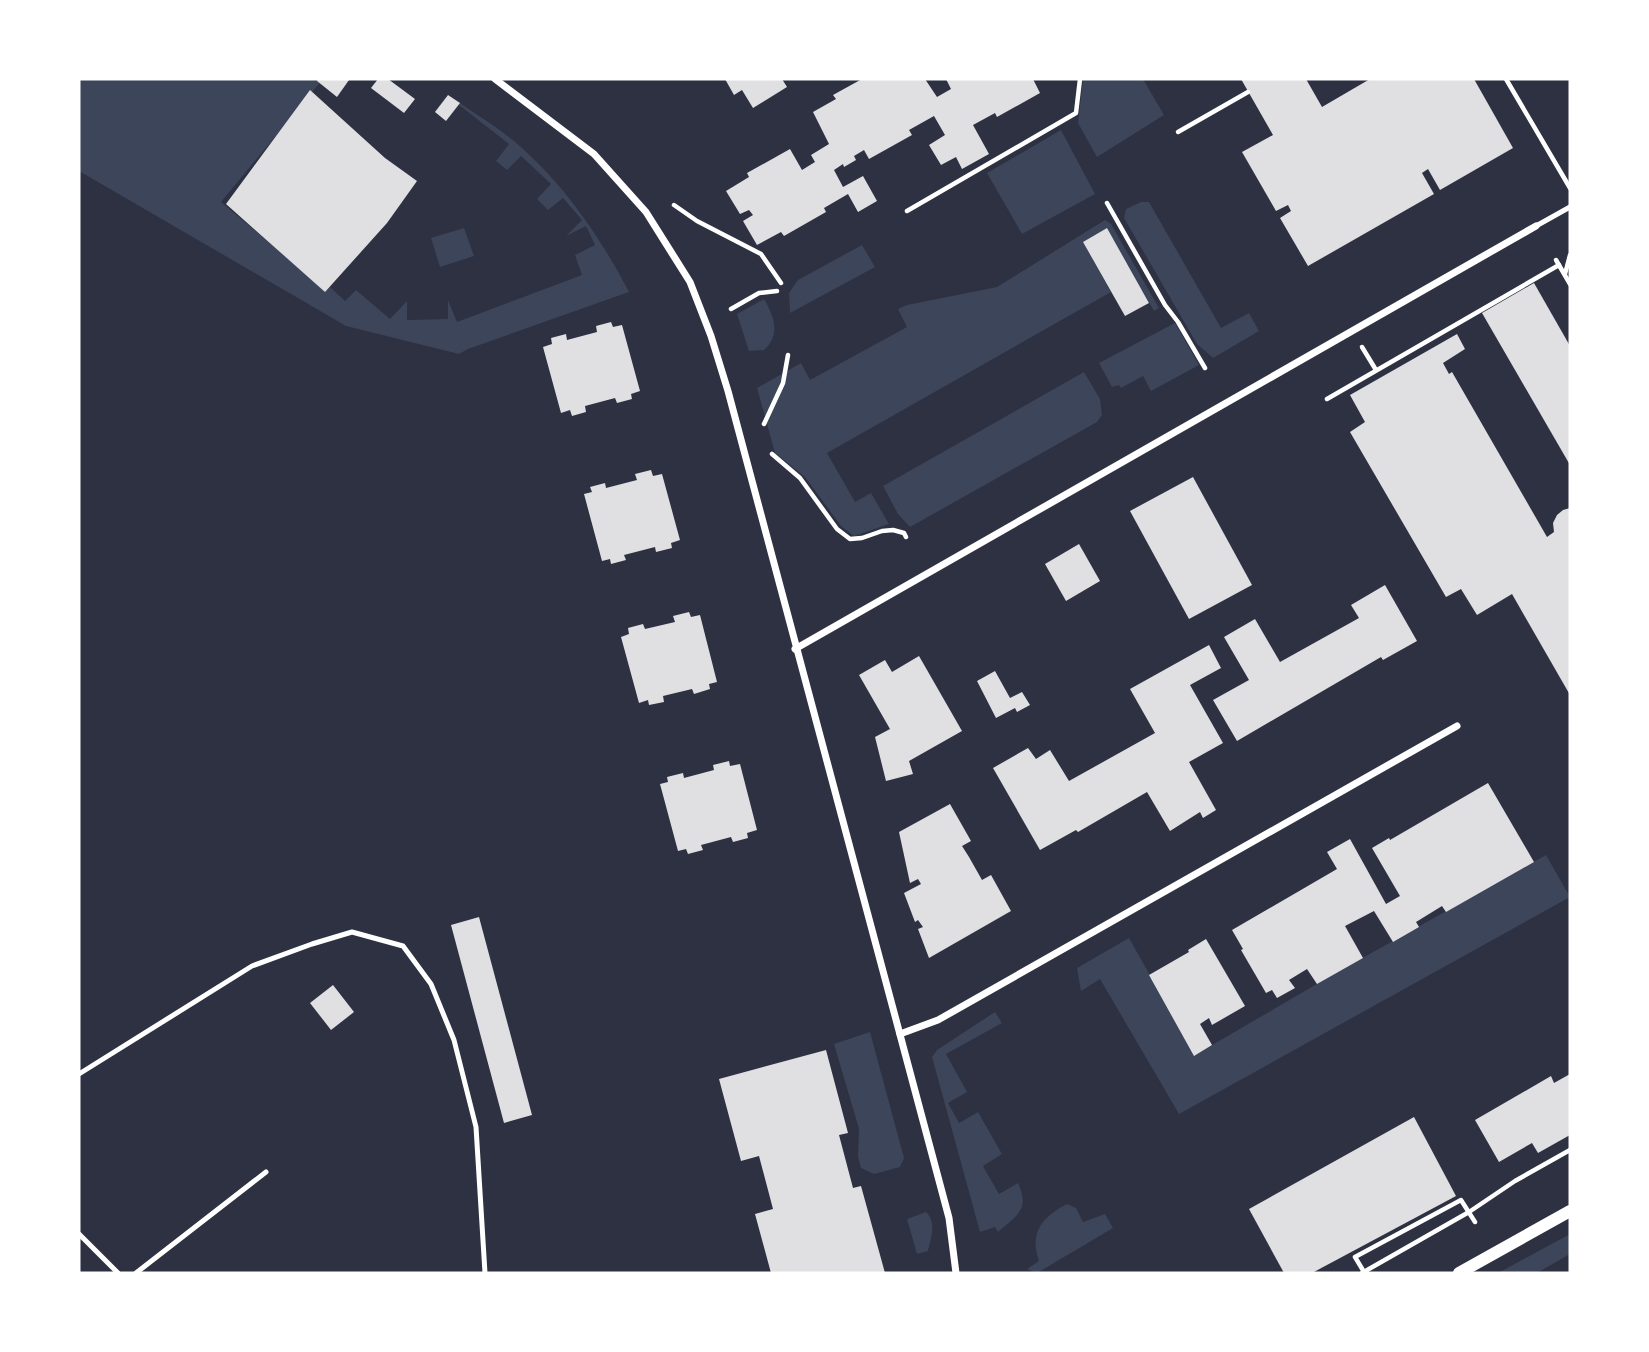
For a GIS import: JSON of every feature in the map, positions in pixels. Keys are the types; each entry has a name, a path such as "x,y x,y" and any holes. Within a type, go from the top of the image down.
{"street":[{"path":"495,79 594,154 646,212 690,282 727,391 900,1034 949,1218 956,1273"},
{"path":"795,649 1536,226"},
{"path":"900,1034 938,1020 1457,726"},
{"path":"1459,1273 1570,1211"}],"lane":[{"path":"1536,226 1570,207"},
{"path":"79,1074 252,966 352,932 403,946 431,984 454,1040 476,1127 485,1273"},
{"path":"136,1273 266,1172"},
{"path":"79,1234 118,1273"}],"path":[{"path":"907,211 1076,113 1080,79"},
{"path":"1508,79 1570,188"},
{"path":"1178,132 1248,92"},
{"path":"1107,203 1165,305 1205,368"},
{"path":"674,205 697,221 761,254 781,283"},
{"path":"1565,275 1570,255"},
{"path":"1327,398 1558,262 1570,284"},
{"path":"731,309 759,293 778,291"},
{"path":"1362,346 1376,370"},
{"path":"764,424 783,383 788,355"},
{"path":"772,454 800,478 837,529 850,539 893,530 904,533 906,537"},
{"path":"1475,1222 1469,1212 1461,1200 1355,1257 1363,1273 1469,1212 1515,1181 1570,1150"}],"shaded area":[{"path":"79,79 323,79 221,202 326,290 329,286 345,301 356,290 390,319 407,301 407,320 448,319 448,300 457,322 582,275 575,255 595,245 586,226 566,236 582,220 563,198 548,210 537,199 551,184 521,156 507,170 496,161 509,144 459,105 460,103 524,150 559,186 604,248 629,292 459,354 346,326 79,171"},
{"path":"1083,79 1143,79 1164,115 1097,157 1078,123"},
{"path":"1061,130 1095,194 1022,234 987,173"},
{"path":"1141,202 1149,202 1221,328 1249,313 1259,331 1213,358 1197,344 1124,218 1126,209"},
{"path":"1105,220 1111,224 1159,308 1154,311 1107,228 1083,242 1111,292 827,453 855,502 871,493 889,524 854,536 841,526 805,477 775,453 757,388 801,363 810,380 907,327 898,309 997,287"},
{"path":"464,228 474,256 440,267 431,238"},
{"path":"862,245 875,267 790,313 789,293 798,280"},
{"path":"764,299 773,319 773,338 764,350 749,351 737,314"},
{"path":"1175,323 1199,365 1151,391 1143,376 1121,388 1119,385 1112,387 1099,363"},
{"path":"1084,372 1100,399 1102,415 1097,422 910,527 898,514 883,486"},
{"path":"1546,855 1570,897 1179,1114 1100,979 1081,991 1077,968 1129,938 1195,1055"},
{"path":"995,1012 1002,1023 946,1054 967,1092 948,1103 959,1123 978,1112 1002,1154 983,1166 999,1194 1018,1183 1023,1199 1020,1211 998,1232 995,1227 980,1232 932,1057 937,1050"},
{"path":"870,1032 904,1158 900,1167 874,1174 861,1168 858,1157 859,1129 834,1044"},
{"path":"1067,1204 1076,1208 1083,1222 1105,1214 1113,1228 1037,1273 1027,1269 1039,1261 1036,1242 1040,1227 1051,1214"},
{"path":"926,1212 932,1226 931,1241 928,1251 917,1254 907,1219"},
{"path":"1570,1234 1570,1254 1537,1273 1498,1273"}],"building":[{"path":"378,79 388,79 415,99 404,113 371,88"},
{"path":"725,79 782,79 787,87 753,108 742,90 734,95"},
{"path":"862,79 925,79 937,97 951,89 946,79 1033,79 1040,93 997,117 995,113 973,125 989,154 962,169 956,157 941,165 929,145 945,135 934,116 909,130 912,135 869,159 864,150 854,156 856,160 834,170 843,187 863,176 877,201 858,212 848,194 824,208 826,212 784,236 781,232 757,245 743,221 753,215 749,210 740,214 726,191 749,177 747,173 790,149 802,170 815,162 811,155 829,144 813,112 836,99 833,95"},
{"path":"1241,79 1306,79 1322,107 1370,79 1474,79 1513,148 1440,190 1428,169 1422,173 1434,194 1308,266 1280,218 1291,211 1288,205 1276,211 1242,152 1273,135"},
{"path":"349,80 337,97 317,81"},
{"path":"310,90 385,158 417,181 387,223 325,292 226,204"},
{"path":"448,95 460,103 446,121 435,112"},
{"path":"1107,228 1149,303 1125,316 1083,242"},
{"path":"1534,283 1570,346 1570,465 1482,313"},
{"path":"611,322 613,327 622,325 640,391 631,394 632,399 617,403 615,398 585,406 586,412 572,416 570,410 561,413 543,347 552,344 551,338 566,334 567,340 597,332 596,326"},
{"path":"1457,334 1465,349 1443,363 1449,374 1452,372 1547,537 1554,532 1553,523 1557,515 1570,508 1570,695 1512,594 1477,615 1461,589 1446,597 1350,432 1365,422 1350,395"},
{"path":"651,470 653,476 662,474 680,540 671,543 672,548 656,552 655,547 624,555 626,560 611,564 610,559 602,561 584,494 592,492 590,487 605,483 606,488 637,480 635,474"},
{"path":"1193,477 1252,585 1189,619 1130,511"},
{"path":"1079,544 1100,581 1066,601 1045,564"},
{"path":"1385,585 1417,641 1383,660 1381,657 1237,741 1213,700 1249,680 1224,637 1255,619 1280,662 1359,618 1351,605"},
{"path":"689,612 691,617 700,615 717,682 709,684 710,689 694,694 692,689 663,696 664,702 649,705 648,700 639,703 621,637 629,634 628,628 643,624 645,629 675,622 673,616"},
{"path":"1209,645 1221,668 1190,685 1223,743 1189,762 1216,810 1203,818 1200,812 1170,831 1147,792 1078,832 1076,830 1040,850 993,768 1028,748 1036,759 1050,750 1069,781 1155,733 1130,689"},
{"path":"919,656 962,731 909,761 913,774 886,781 875,737 890,729 859,675 885,660 892,672"},
{"path":"995,671 1010,698 1022,692 1030,705 1017,712 1015,708 996,718 977,681"},
{"path":"729,761 730,766 740,764 757,830 747,833 748,838 733,842 731,837 701,845 703,850 688,854 686,849 678,851 660,784 668,782 667,777 683,773 684,778 714,770 713,765"},
{"path":"1488,783 1534,862 1446,912 1442,906 1416,922 1419,927 1393,942 1374,911 1345,926 1363,958 1317,984 1307,969 1289,980 1295,988 1277,998 1272,990 1266,993 1232,930 1337,869 1327,852 1350,839 1386,904 1400,896 1372,848"},
{"path":"950,804 971,841 962,846 982,880 991,875 1011,911 929,958 918,929 923,927 918,920 915,922 904,893 921,884 918,879 910,883 899,832"},
{"path":"479,917 532,1115 504,1123 451,925"},
{"path":"1206,939 1245,1006 1212,1025 1209,1018 1200,1024 1212,1045 1194,1056 1149,975"},
{"path":"333,985 354,1012 331,1030 310,1003"},
{"path":"826,1050 848,1133 839,1135 853,1188 861,1186 885,1273 771,1273 755,1214 773,1209 759,1156 741,1161 719,1079"},
{"path":"1570,1074 1570,1135 1538,1153 1532,1143 1499,1162 1475,1120 1551,1076 1554,1083"},
{"path":"1414,1117 1456,1196 1312,1273 1284,1273 1249,1209"}]}
